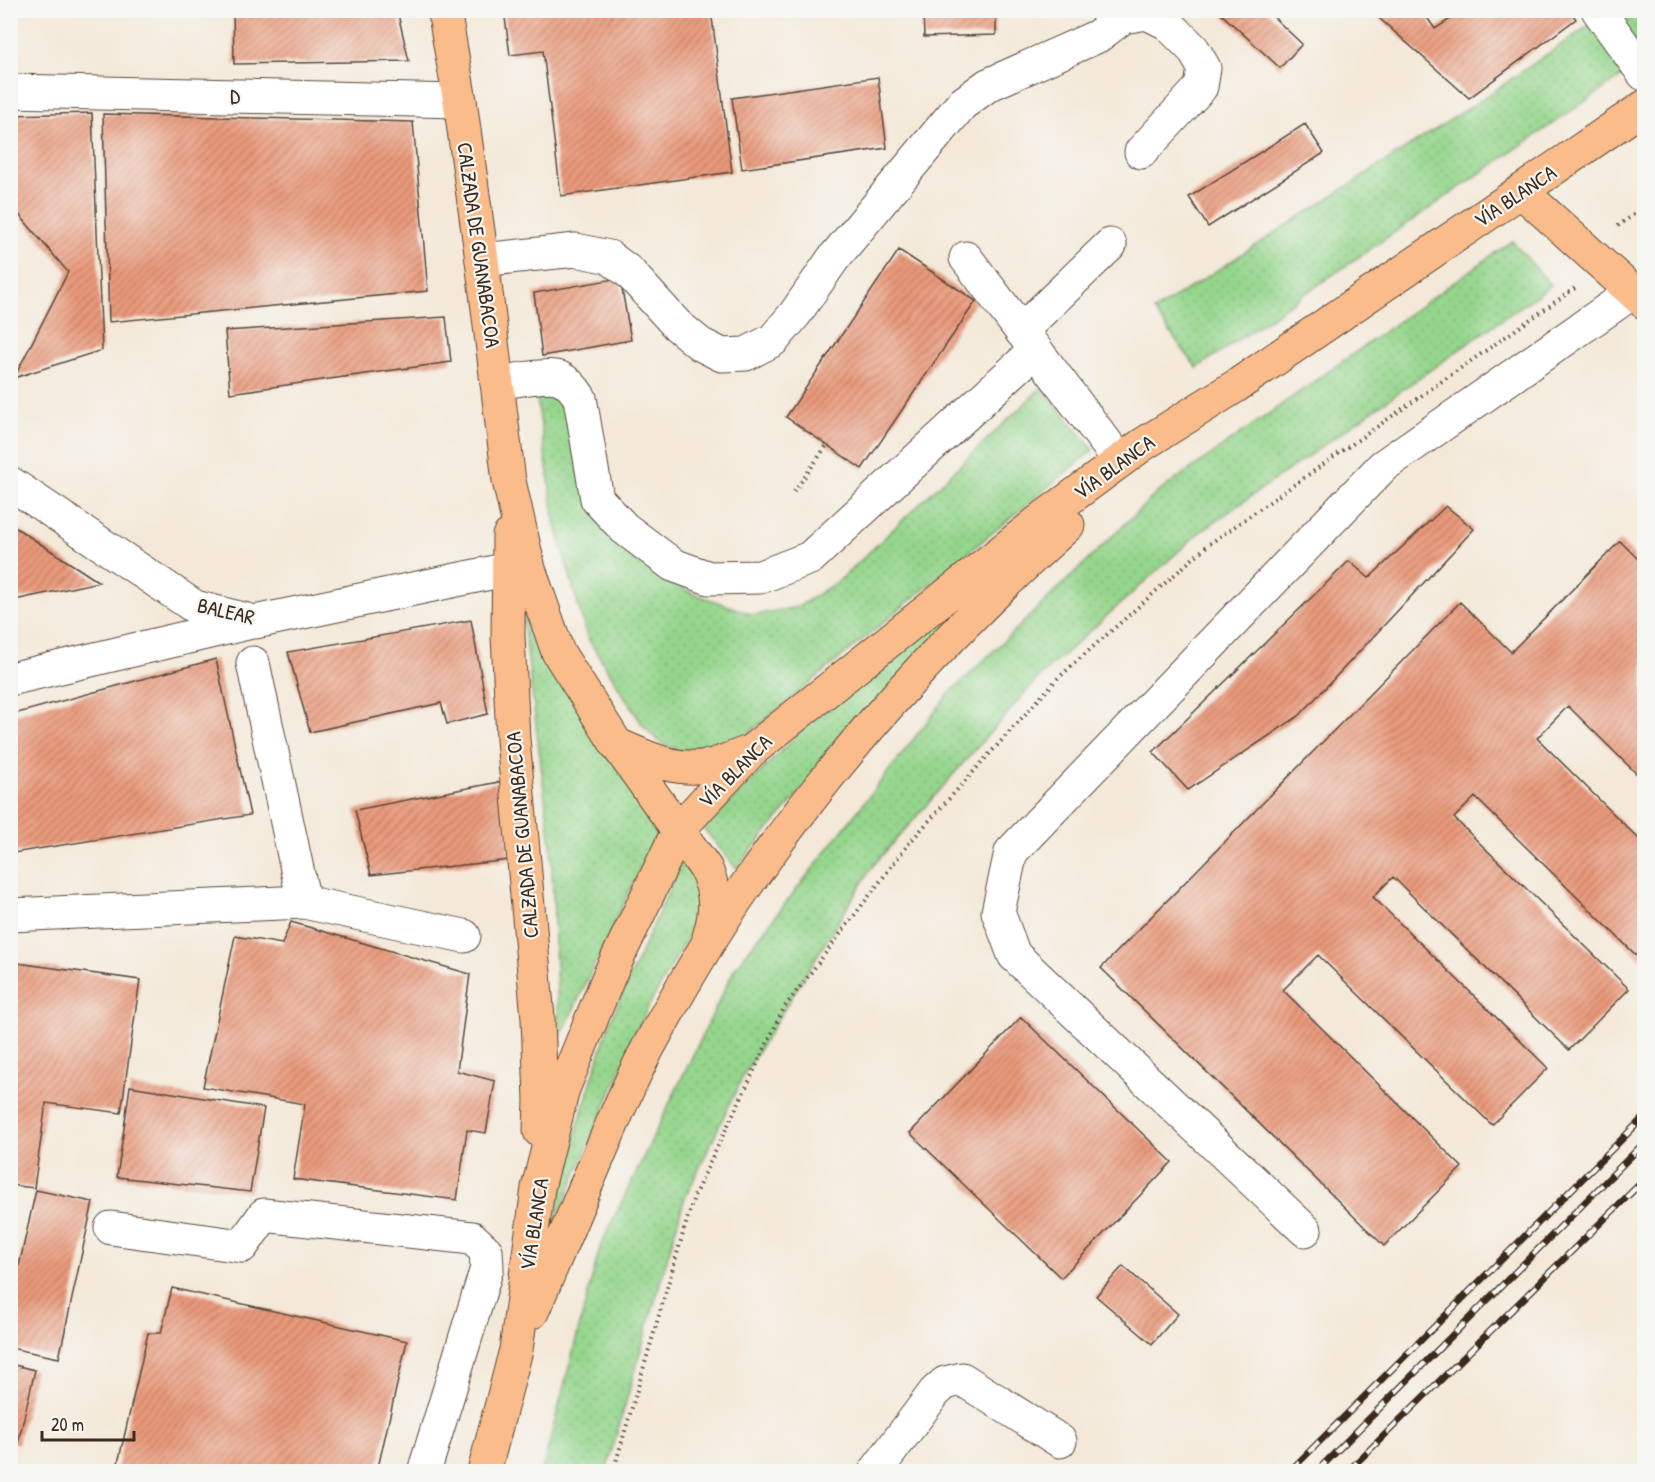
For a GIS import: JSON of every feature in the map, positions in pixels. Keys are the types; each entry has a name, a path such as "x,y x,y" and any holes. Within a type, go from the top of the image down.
{"main road":[{"name":"CALZADA DE GUANABACOA","path":"444,10 460,101 482,260 509,481 529,569 558,652 617,744 706,869 714,888 714,912 710,935 692,970"},
{"name":"VÍA BLANCA","path":"489,1470 516,1350 538,1188 560,1099 579,1045 609,976 678,829 751,751 1047,515 1142,445 1236,386 1644,107"},
{"path":"1522,192 1639,297"},
{"name":"VÍA BLANCA","path":"516,1350 615,1116 648,1049 692,970 753,875 789,825 838,764 967,621 1054,536 1115,481 1236,386"},
{"name":"CALZADA DE GUANABACOA","path":"509,481 507,636 538,1030 541,1100 538,1188"},
{"path":"617,744 654,761 692,768 714,764 751,751"}],"street":[{"path":"1598,10 1644,74"},
{"path":"482,260 576,250 609,257 629,272 677,325 699,344 722,355 747,354 773,340 795,314 833,259 962,104 988,85 1098,36 1123,17 1147,13 1167,23 1193,49 1204,68 1201,87 1141,153"},
{"name":"D","path":"10,91 460,101"},
{"path":"497,383 528,378 558,377 573,387 580,398 597,499 624,528 672,565 709,578 760,577 810,558 1028,340 1110,244"},
{"path":"966,258 1120,461"},
{"path":"1305,1230 1014,955 998,912 1011,852 1383,466 1639,297"},
{"name":"BALEAR","path":"10,483 195,607 255,622 509,569"},
{"path":"10,679 255,622"},
{"path":"253,663 304,902"},
{"path":"10,915 304,902 464,936"},
{"path":"111,1228 242,1246 264,1215 472,1238 486,1251 487,1268 424,1472"},
{"path":"875,1472 935,1392 945,1383 962,1379 1060,1441"}],"path":[{"path":"1618,226 1644,207"},
{"path":"794,492 826,445"}],"green space":[{"path":"1610,11 1644,11 1644,61 1197,368 1154,311 1472,106"},
{"path":"1512,241 1551,285 1199,533 1039,677 872,867 744,1074 684,1200 606,1471 542,1471 600,1247 735,968 948,695 1157,493"},
{"path":"1042,387 1093,450 737,743 711,752 677,750 659,742 642,724 587,637 555,522 537,399 556,392 562,398 624,545 689,592 754,615 798,607 840,580"},
{"path":"1004,566 826,762 736,868 704,829 797,735"},
{"path":"522,612 660,826 559,1040 551,846"},
{"path":"682,861 696,879 700,902 691,931 646,1011 552,1231 579,1122 609,1024"}],"building":[{"path":"233,10 397,10 409,61 234,64"},
{"path":"504,10 711,10 732,172 561,196 543,51 510,55"},
{"path":"923,10 996,10 996,35 924,37"},
{"path":"1217,10 1266,10 1302,44 1280,68"},
{"path":"1370,10 1422,10 1435,29 1464,10 1570,10 1576,19 1469,98"},
{"path":"878,77 887,148 742,169 732,98"},
{"path":"92,113 102,350 14,378 68,272 10,204 10,115"},
{"path":"103,114 413,122 428,291 109,322"},
{"path":"1305,124 1324,153 1208,227 1189,197"},
{"path":"899,250 976,301 862,469 786,417"},
{"path":"620,278 631,340 542,356 534,293"},
{"path":"446,317 451,362 230,393 225,331"},
{"path":"1446,506 1474,529 1300,715 1188,790 1153,752 1349,561 1369,578"},
{"path":"10,524 99,582 10,601"},
{"path":"1620,541 1644,565 1644,781 1568,706 1537,738 1644,844 1644,956 1641,960 1475,797 1454,818 1629,989 1569,1050 1393,877 1373,897 1548,1068 1492,1125 1318,955 1283,990 1462,1167 1384,1246 1101,968 1460,602 1511,652"},
{"path":"471,620 488,714 447,724 441,703 310,732 288,652"},
{"path":"216,659 250,815 13,853 10,842 10,715"},
{"path":"504,781 509,860 371,875 355,810"},
{"path":"291,922 470,974 457,1071 495,1081 486,1133 467,1130 457,1200 293,1179 305,1104 203,1087 235,936 282,944"},
{"path":"10,962 140,980 121,1113 46,1103 34,1188 10,1185"},
{"path":"1021,1017 1172,1162 1061,1278 910,1133"},
{"path":"130,1086 264,1108 250,1192 117,1177"},
{"path":"36,1190 93,1202 59,1358 10,1348 10,1306"},
{"path":"1123,1266 1178,1314 1152,1344 1096,1296"},
{"path":"172,1288 407,1341 377,1472 116,1472 148,1333 161,1333"},
{"path":"10,1364 35,1370 18,1444 10,1442"}],"railway":[{"path":"1289,1472 1644,1117"},
{"path":"1316,1472 1644,1143"},
{"path":"1347,1472 1644,1180"}]}
